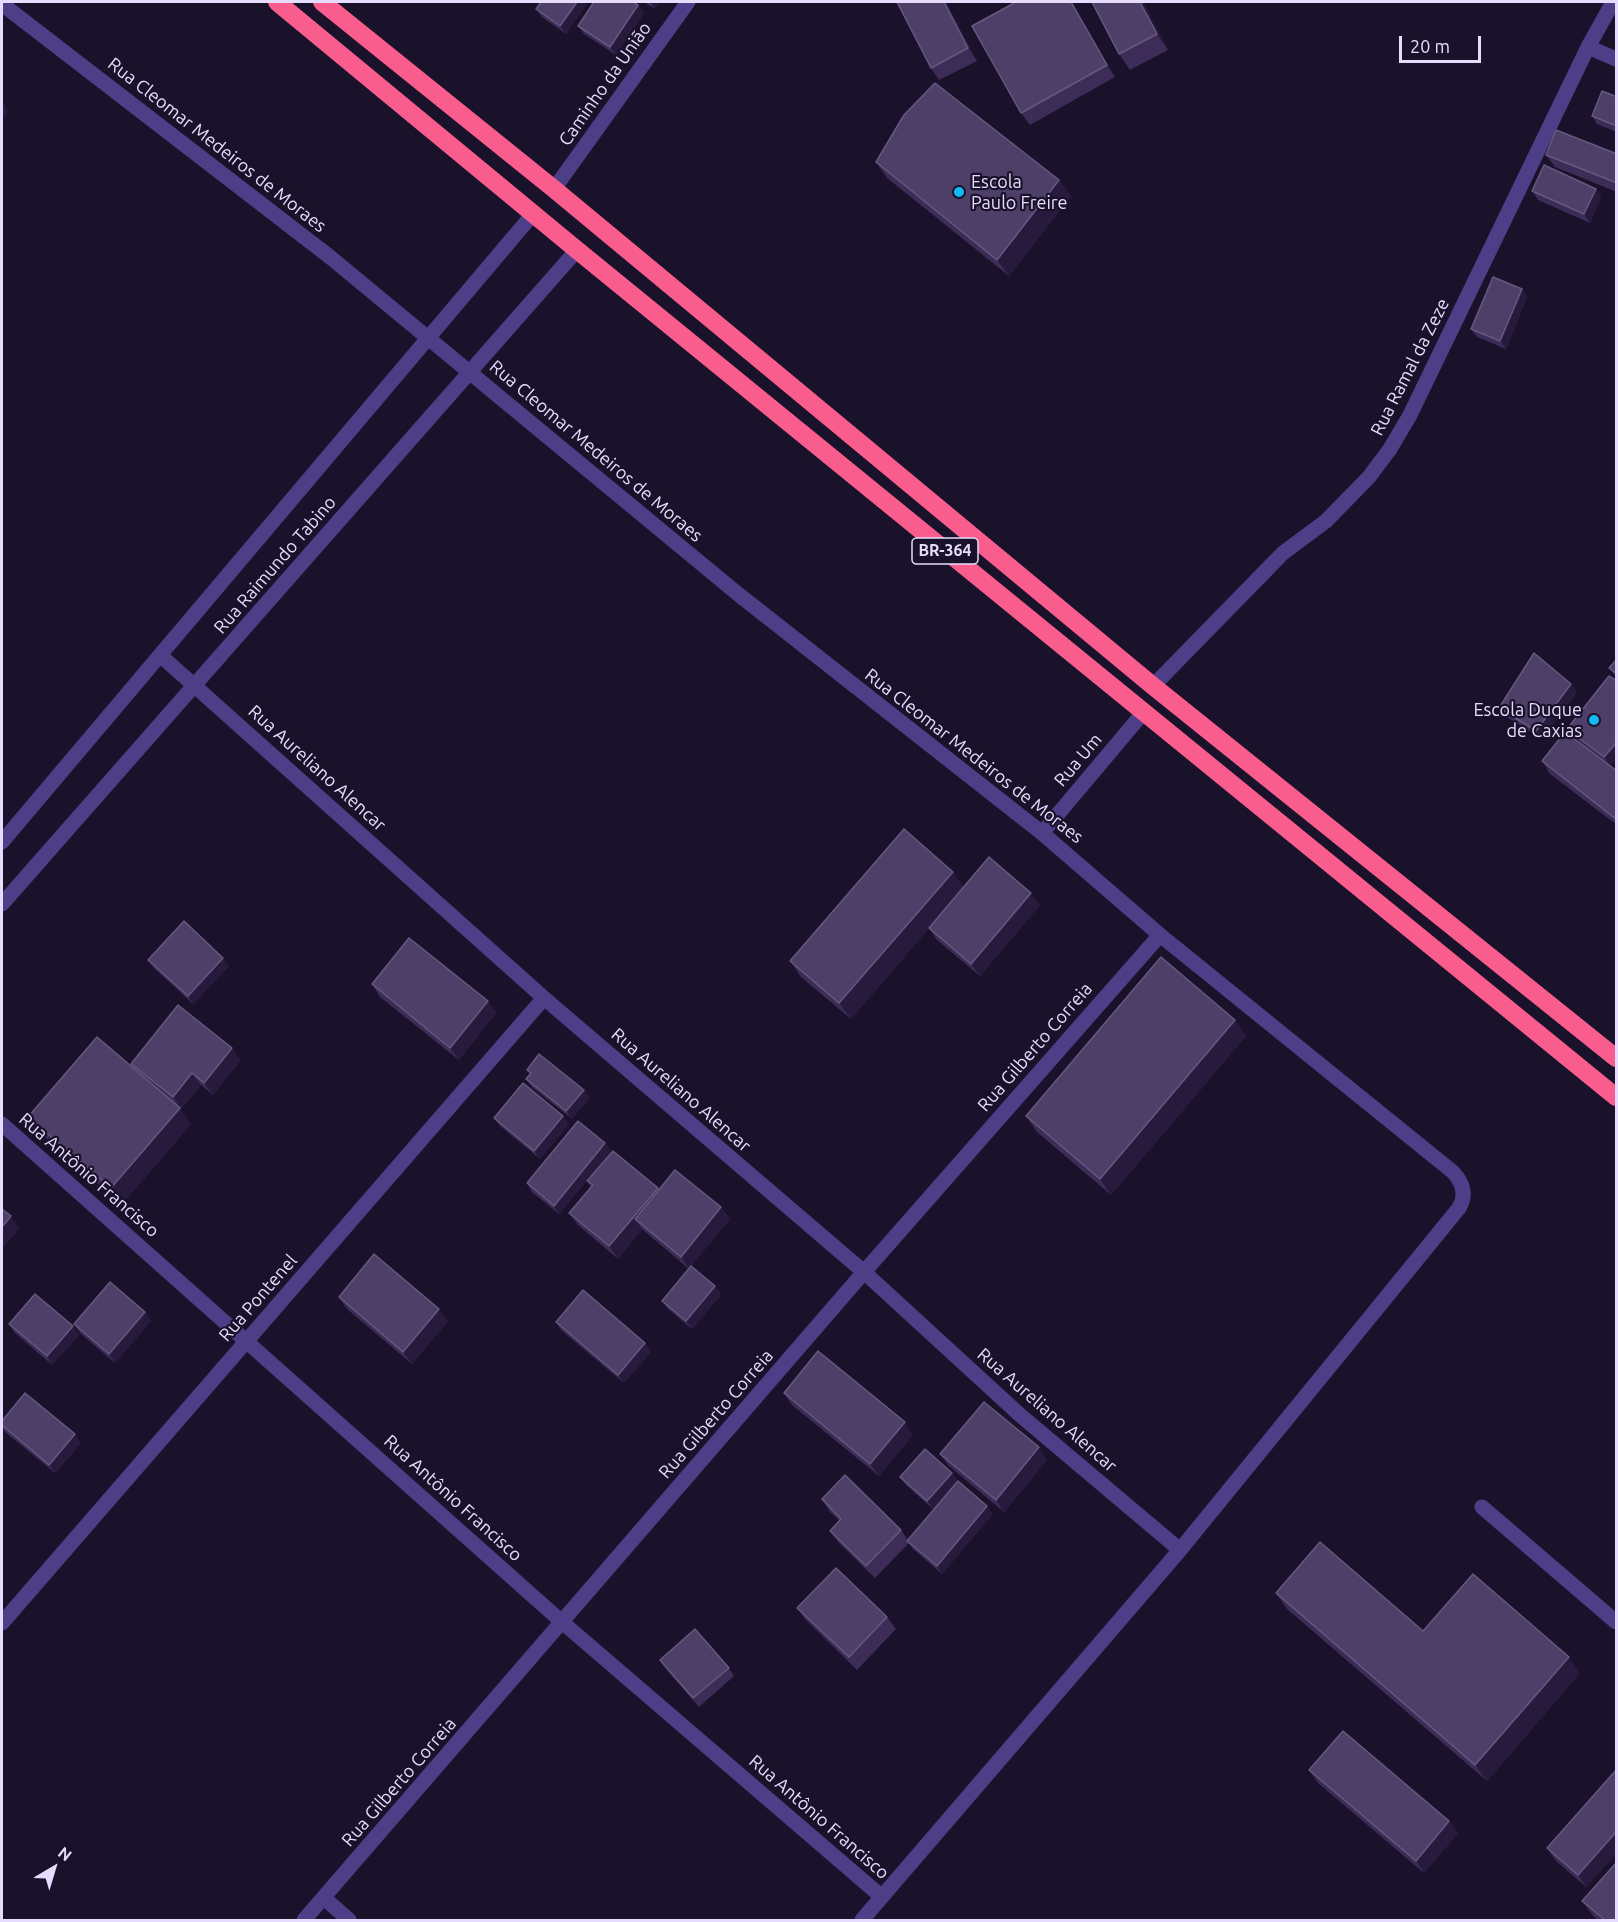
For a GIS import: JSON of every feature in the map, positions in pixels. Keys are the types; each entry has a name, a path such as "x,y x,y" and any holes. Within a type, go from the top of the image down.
{"highway":[{"name":"BR-364","path":"277,2 1143,713 1617,1097"},
{"name":"BR-364","path":"322,2 554,189 1153,686 1617,1059"}],"street":[{"name":"Caminho da União","path":"554,189 688,2"},
{"name":"Rua Ramal da Zeze","path":"1153,686 1282,553 1326,521 1370,477 1390,449 1424,387 1588,47 1613,2"},
{"name":"Rua Cleomar Medeiros de Moraes","path":"2,4 322,250 747,601 1042,833 1160,935"},
{"path":"1588,47 1617,59"},
{"name":"Rua Raimundo Tabino","path":"2,842 533,214"},
{"name":"Rua Raimundo Tabino","path":"2,904 577,250"},
{"name":"Rua Aureliano Alencar","path":"160,655 544,998 864,1272 1020,1414 1180,1550"},
{"name":"Rua Um","path":"1042,833 1143,713"},
{"path":"862,1920 1180,1550 1462,1202 1464,1192 1458,1177 1453,1172 1160,935"},
{"name":"Rua Gilberto Correia","path":"304,1920 864,1272 1160,935"},
{"name":"Rua Pontenel","path":"2,1623 544,998"},
{"name":"Rua Antônio Francisco","path":"2,1124 562,1622 882,1897"},
{"path":"1482,1507 1617,1622"},
{"path":"324,1898 349,1920"}],"building":[{"path":"541,2 577,2 560,26 536,9"},
{"path":"594,2 633,2 638,5 610,47 578,26"},
{"path":"897,2 944,2 968,48 931,68"},
{"path":"1016,2 1071,2 1107,65 1021,113 972,26"},
{"path":"1092,2 1140,2 1157,34 1119,54"},
{"path":"935,83 1059,180 997,260 876,162 904,115"},
{"path":"1602,91 1617,97 1617,126 1592,116"},
{"path":"1556,130 1617,154 1617,183 1546,155"},
{"path":"1544,165 1596,189 1584,214 1532,191"},
{"path":"1493,277 1522,289 1500,341 1471,329"},
{"path":"1534,653 1571,684 1536,731 1499,708"},
{"path":"1617,659 1617,674 1609,668"},
{"path":"1609,676 1617,681 1617,742 1604,757 1567,729"},
{"path":"1565,732 1617,771 1617,820 1542,761"},
{"path":"904,829 953,872 839,1003 790,961"},
{"path":"989,857 1031,893 971,964 929,928"},
{"path":"184,921 223,958 188,996 148,960"},
{"path":"409,938 488,1001 450,1048 372,984"},
{"path":"1161,957 1235,1020 1100,1179 1026,1116"},
{"path":"178,1005 232,1048 204,1083 192,1073 173,1097 131,1064"},
{"path":"97,1037 180,1108 111,1188 28,1117"},
{"path":"539,1054 584,1090 566,1111 526,1079 531,1073 527,1070"},
{"path":"523,1083 563,1116 534,1151 494,1118"},
{"path":"578,1121 605,1143 554,1206 527,1183"},
{"path":"613,1151 658,1188 609,1246 569,1213 593,1185 587,1181"},
{"path":"675,1170 721,1207 681,1257 635,1219"},
{"path":"2,1209 11,1216 2,1227"},
{"path":"374,1254 439,1309 403,1352 339,1297"},
{"path":"691,1266 715,1286 686,1321 662,1301"},
{"path":"110,1282 145,1312 109,1354 74,1324"},
{"path":"583,1290 645,1343 618,1375 556,1322"},
{"path":"35,1294 73,1326 47,1356 9,1324"},
{"path":"818,1351 905,1422 870,1464 784,1393"},
{"path":"25,1393 75,1434 49,1465 2,1425 2,1421"},
{"path":"984,1402 1039,1447 996,1500 940,1454"},
{"path":"925,1449 952,1473 927,1501 900,1477"},
{"path":"845,1475 901,1530 866,1566 830,1531 841,1519 822,1499"},
{"path":"958,1481 987,1506 937,1566 907,1541"},
{"path":"1320,1542 1423,1631 1473,1574 1569,1657 1475,1765 1276,1593"},
{"path":"836,1568 887,1617 849,1657 797,1608"},
{"path":"695,1629 729,1668 693,1698 660,1660"},
{"path":"1343,1731 1449,1821 1416,1861 1309,1770"},
{"path":"1617,1769 1617,1831 1578,1875 1547,1848"},
{"path":"1617,1862 1617,1920 1605,1920 1582,1901"}],"place":[{"name":"Escola Paulo Freire","path":"959,192"},
{"name":"Escola Duque de Caxias","path":"1594,720"}]}
